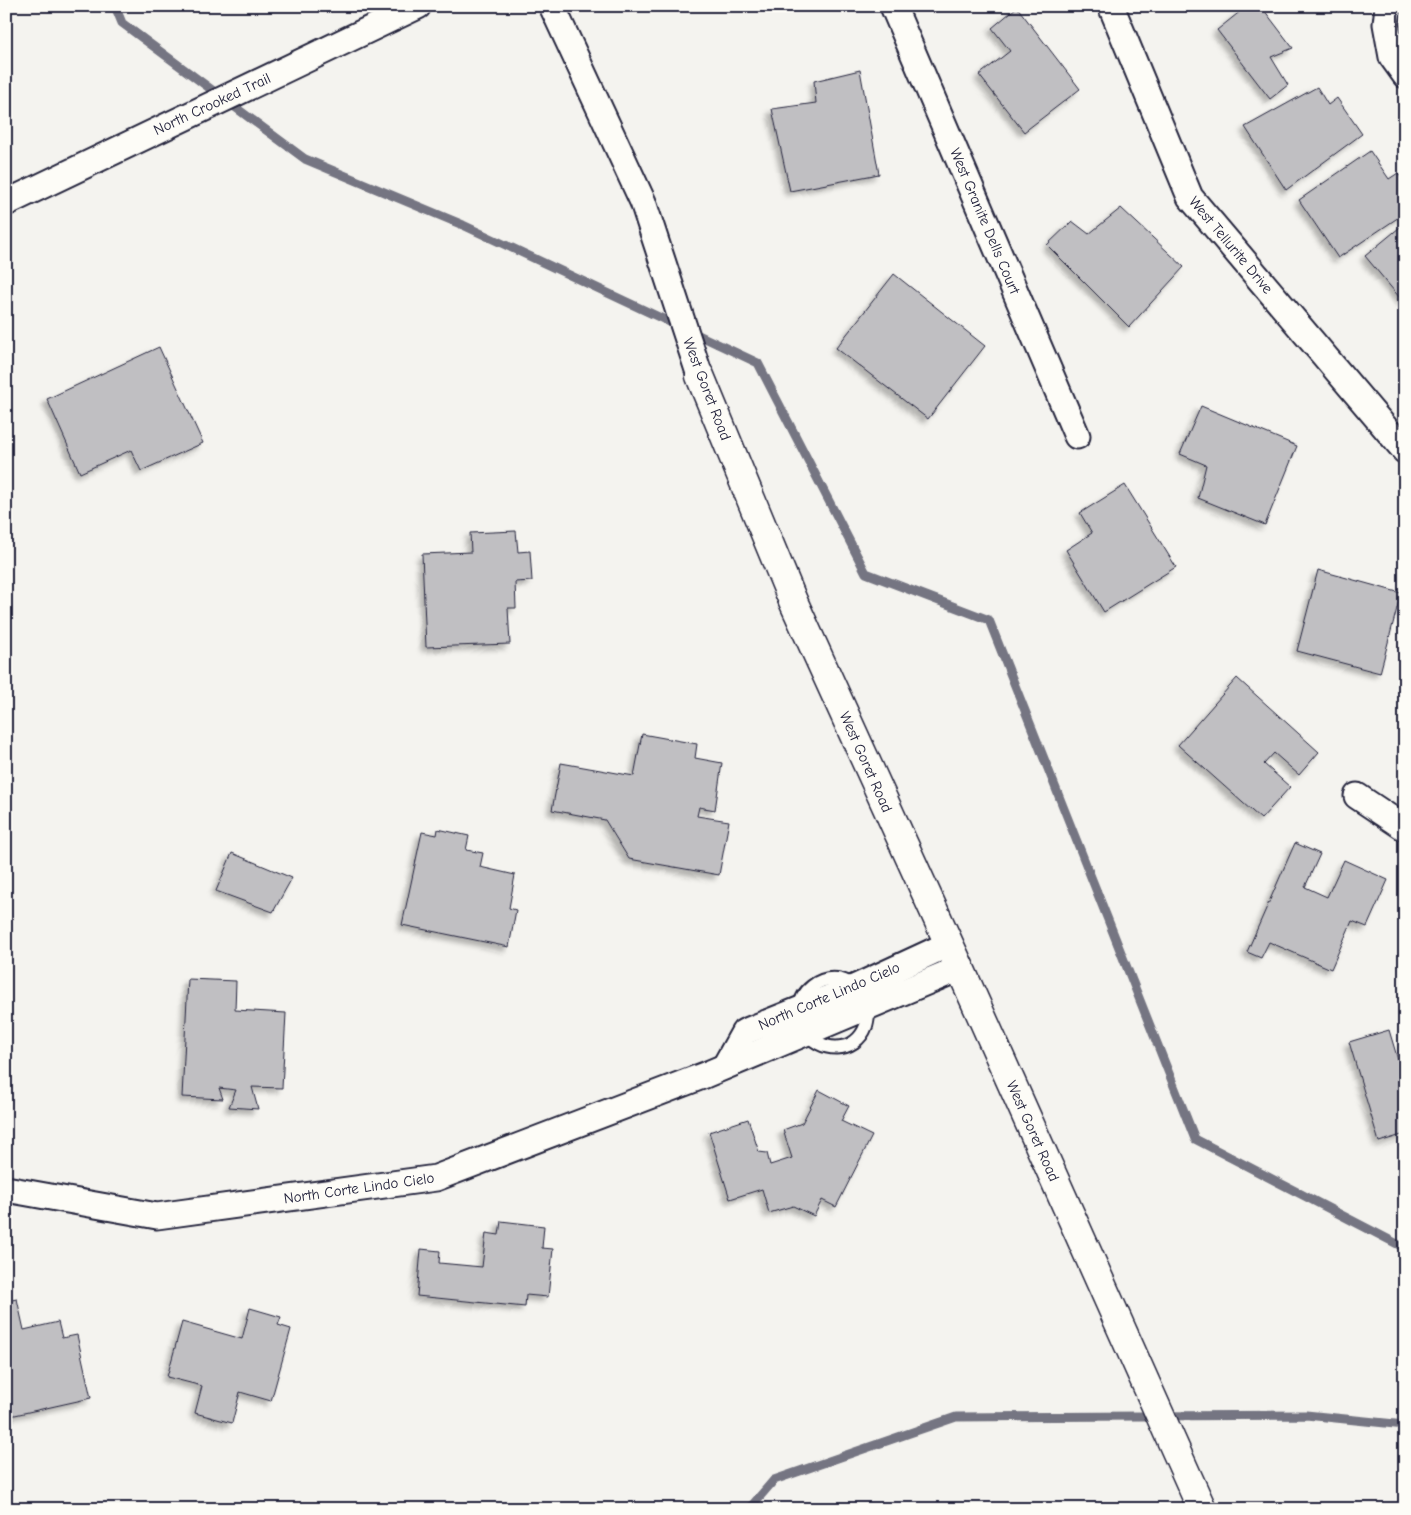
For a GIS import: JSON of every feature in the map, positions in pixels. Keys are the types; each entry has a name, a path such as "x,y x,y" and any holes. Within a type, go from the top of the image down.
{"street":[{"name":"North Crooked Trail","path":"6,203 418,6"},
{"name":"West Goret Road","path":"552,6 643,202 700,376 793,601 960,968 1202,1509"},
{"name":"West Granite Dells Court","path":"893,6 1077,436"},
{"name":"West Tellurite Drive","path":"1110,6 1190,198 1405,451"},
{"path":"1387,15 1392,57 1405,75"},
{"path":"1357,796 1405,828"},
{"name":"North Corte Lindo Cielo","path":"862,997 949,944"},
{"name":"North Corte Lindo Cielo","path":"6,1189 157,1216 436,1178 725,1066 744,1032 802,1021 862,997 960,968"}],"lane":[{"path":"802,1021 817,1044 828,1048 839,1048 850,1044 866,1028 868,1017 862,997"}],"building":[{"path":"1247,6 1261,6 1293,48 1271,57 1288,85 1270,99 1217,30"},
{"path":"1017,7 1080,89 1024,132 979,75 1010,51 992,28"},
{"path":"860,70 879,174 790,191 772,109 816,103 814,81"},
{"path":"1317,87 1328,105 1337,98 1362,134 1286,190 1245,127"},
{"path":"1370,151 1389,179 1398,173 1405,183 1405,213 1338,258 1299,200"},
{"path":"1121,208 1184,267 1129,327 1047,245 1072,221 1089,234"},
{"path":"1405,223 1405,304 1365,256"},
{"path":"894,274 985,346 928,419 836,348"},
{"path":"159,347 203,443 141,471 131,450 80,473 47,399"},
{"path":"1201,406 1297,446 1265,525 1198,498 1206,465 1180,454"},
{"path":"1125,485 1176,567 1104,612 1066,550 1092,533 1080,513"},
{"path":"516,531 518,552 530,551 532,581 515,582 516,608 508,608 510,644 426,647 422,554 471,552 470,533"},
{"path":"1318,570 1401,593 1380,673 1297,651"},
{"path":"1237,678 1319,752 1299,775 1274,753 1264,764 1290,787 1261,819 1178,745"},
{"path":"642,734 697,744 695,758 722,763 715,810 699,807 697,816 729,821 719,875 629,859 605,820 552,810 561,763 634,776"},
{"path":"438,829 469,836 466,850 483,853 480,867 515,875 509,908 516,910 509,947 402,925 422,832 437,835"},
{"path":"1295,843 1320,854 1305,887 1327,897 1344,860 1388,880 1367,927 1352,921 1331,969 1269,942 1261,958 1247,952"},
{"path":"232,853 292,878 273,912 216,891"},
{"path":"188,979 236,981 235,1010 286,1013 282,1088 252,1087 258,1109 229,1107 236,1090 219,1088 223,1099 182,1097"},
{"path":"1389,1030 1398,1060 1405,1058 1405,1134 1379,1142 1349,1042"},
{"path":"819,1090 849,1106 841,1121 872,1136 836,1207 822,1200 814,1216 793,1206 769,1213 762,1189 730,1199 709,1132 748,1119 759,1152 767,1153 770,1165 792,1158 783,1130 802,1123"},
{"path":"501,1221 544,1226 542,1248 553,1249 548,1297 526,1295 525,1307 417,1296 421,1249 440,1251 439,1263 482,1267 486,1233 499,1235"},
{"path":"17,1299 24,1330 58,1322 62,1338 77,1335 91,1398 6,1417 6,1301"},
{"path":"250,1308 281,1317 278,1325 291,1329 271,1401 240,1392 232,1423 195,1413 202,1386 167,1377 182,1322 242,1339"}],"waterway":[{"path":"115,6 122,23 305,159 463,225 678,326"},
{"path":"690,331 758,363 866,573 989,620 1195,1139 1405,1248"},
{"path":"749,1509 774,1480 956,1417 1306,1415 1405,1425"}]}
